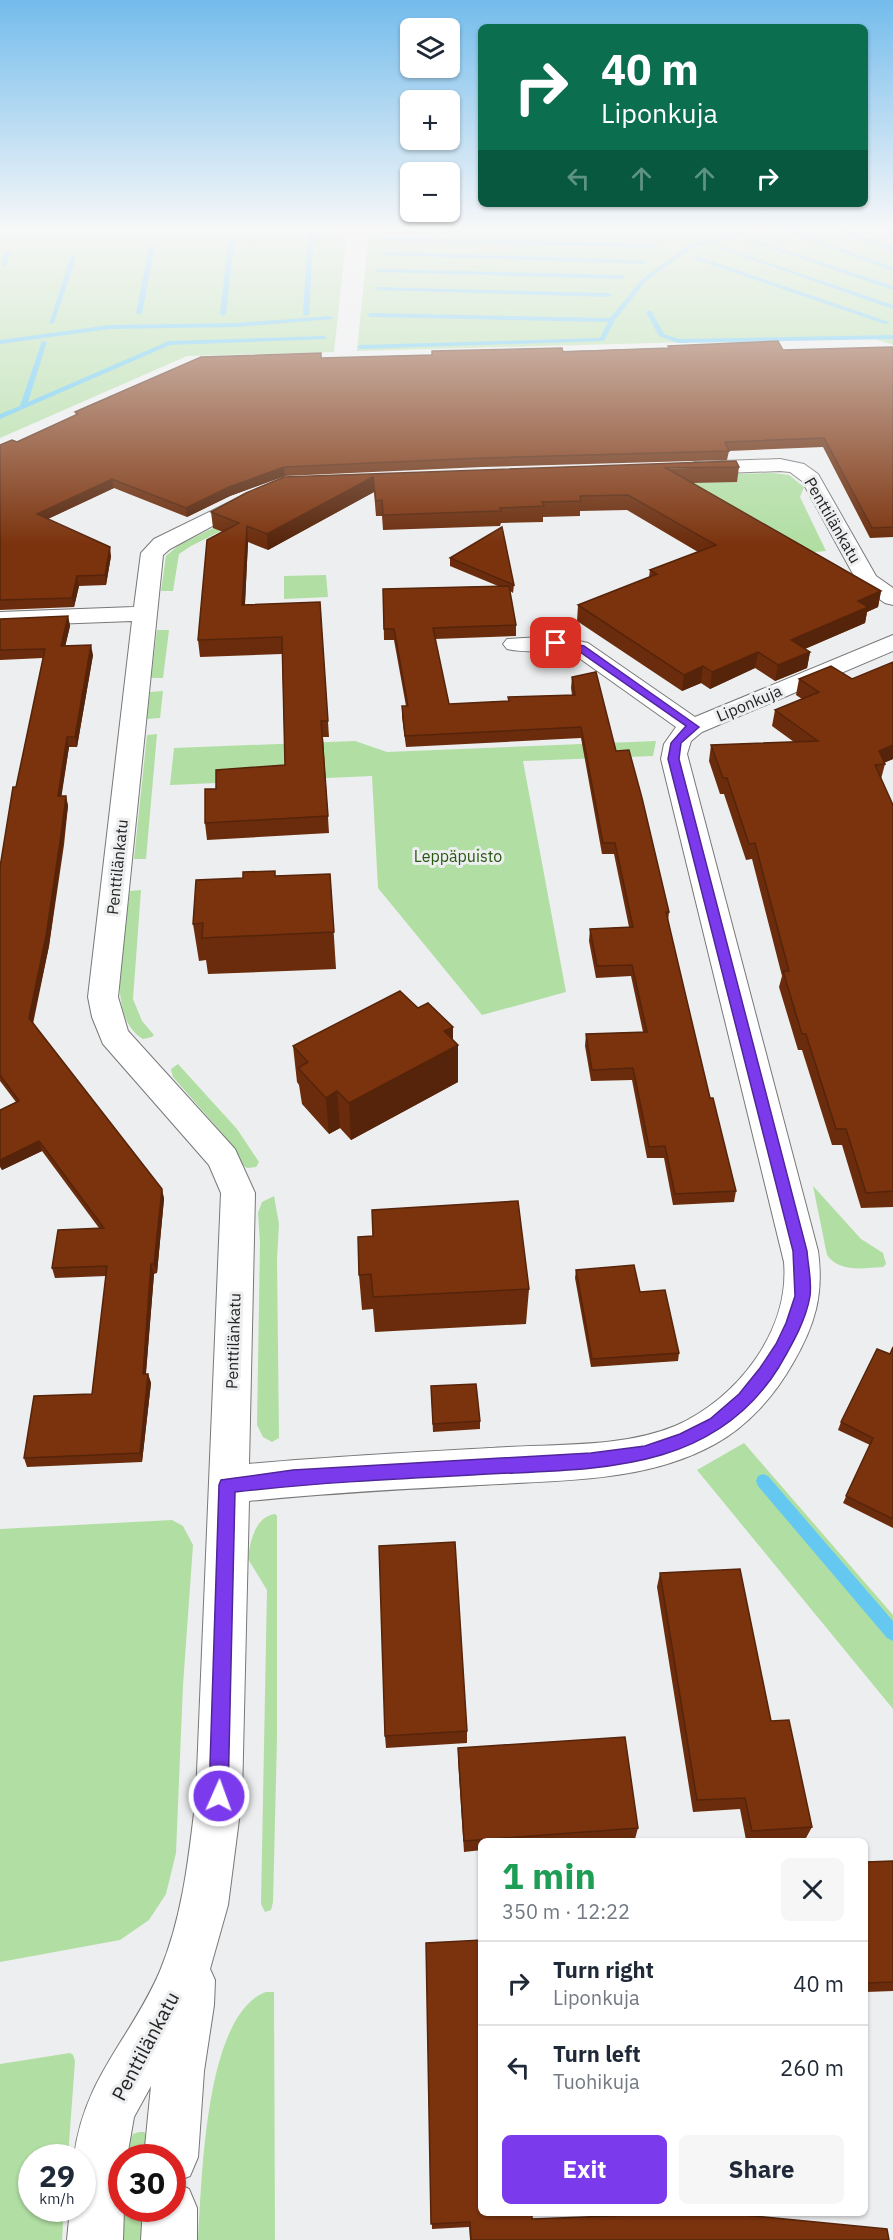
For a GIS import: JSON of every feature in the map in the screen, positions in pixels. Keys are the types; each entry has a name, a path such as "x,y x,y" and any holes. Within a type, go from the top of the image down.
{"street":[{"name":"Penttilänkatu","path":"672,469 780,465 802,470 812,478 867,580 893,598"},
{"name":"Penttilänkatu","path":"95,2240 108,2119 119,2090 169,2008 188,1960 205,1904 213,1863 218,1807 238,1193 223,1158 114,1036 106,1017 103,997 144,614 154,550 232,507 277,486"},
{"path":"0,619 144,614"},
{"name":"Liponkuja","path":"227,1485 293,1478 591,1460 645,1453 684,1440 715,1424 745,1399 766,1373 794,1323 802,1296 800,1251 674,759 676,743 687,730 693,727 893,642"},
{"path":"515,644 556,643 580,648 693,727"},
{"name":"Penttilänkatu","path":"172,2144 178,2071 189,2005 188,1960"},
{"path":"168,2240 169,2222"}],"green space":[{"path":"0,336 336,336 334,352 187,356 0,438"},
{"path":"359,336 893,336 893,345 870,337 357,351"},
{"path":"773,473 789,475 804,487 800,497 826,551 814,552 693,485 621,477"},
{"path":"283,493 292,495 179,554 173,591 161,591 166,556 179,545"},
{"path":"326,575 328,597 284,599 284,576"},
{"path":"157,630 169,630 163,678 151,678"},
{"path":"163,691 160,718 147,719 150,692"},
{"path":"157,734 146,859 134,859 147,735"},
{"name":"Leppäpuisto","path":"355,741 387,752 656,741 653,756 523,761 566,992 482,1015 378,888 372,776 170,785 174,748"},
{"path":"141,890 133,999 142,1021 154,1035 143,1039 131,1028 123,1012 120,992 121,949 130,891"},
{"path":"178,1064 237,1129 259,1162 256,1167 247,1168 241,1164 228,1140 173,1077 171,1069"},
{"path":"813,1186 861,1239 883,1253 886,1264 883,1267 852,1268 832,1261 827,1255"},
{"path":"274,1196 279,1224 277,1259 279,1438 272,1442 263,1437 257,1425 260,1243 258,1213 262,1202"},
{"path":"744,1443 893,1615 893,1709 697,1470"},
{"path":"275,1514 277,1516 277,1738 273,1902 271,1910 265,1912 261,1904 267,1590 248,1559 252,1538 258,1525 268,1516"},
{"path":"172,1520 183,1526 193,1545 183,1685 176,1853 166,1894 149,1920 120,1940 0,1962 0,1529"},
{"path":"266,1992 274,1992 275,2240 198,2240 205,2142 218,2065 230,2032 245,2007"},
{"path":"70,2053 73,2055 75,2061 69,2144 18,2144 18,2222 63,2222 62,2240 0,2240 0,2064"},
{"path":"144,2132 148,2137 149,2144 129,2144 133,2134"},
{"path":"123,2222 146,2222 145,2240 122,2240"}],"building":[{"path":"778,341 783,350 892,347 893,527 872,528 824,438 725,442 729,451 482,458 284,467 229,487 186,508 112,479 37,514 110,547 105,575 77,576 72,598 0,600 0,445 12,440 17,442 78,414 75,412 201,357 321,353 321,358 432,355 432,351 562,348 563,352"},
{"path":"736,461 739,467 666,468 881,591 858,601 868,607 791,640 810,652 778,665 758,652 712,672 703,666 684,675 578,605 657,574 650,570 716,545 628,495 580,496 581,501 542,502 544,506 500,508 501,511 383,515 382,500 376,501 373,477 267,534 247,526 242,605 320,602 328,721 321,721 328,816 205,823 205,789 216,789 216,770 285,765 282,637 198,640 207,540 239,523 211,512 246,493 284,477"},
{"path":"502,527 514,585 450,558"},
{"path":"509,586 516,625 433,628 449,704 509,701 508,697 575,695 572,677 596,672 616,751 629,750 642,798 710,1098 713,1098 736,1191 675,1194 665,1146 649,1147 633,1068 592,1070 586,1034 647,1032 632,965 597,966 590,929 633,927 615,843 603,843 581,727 405,736 402,706 408,706 394,629 384,629 383,589"},
{"path":"68,616 61,646 91,645 75,737 67,737 58,796 66,796 61,835 46,936 29,1018 162,1189 154,1264 151,1264 143,1374 148,1374 140,1453 24,1458 34,1396 92,1394 107,1266 52,1268 58,1230 104,1228 39,1141 0,1160 0,1110 19,1101 0,1075 0,867 13,787 16,787 45,649 0,650 0,619"},
{"path":"893,662 893,745 879,751 885,764 875,765 893,805 893,1191 866,1193 846,1129 836,1129 806,1034 802,1034 783,971 789,971 755,843 749,844 727,778 723,778 711,745 818,741 775,710 819,692 799,679 831,666 852,679"},
{"path":"275,871 275,876 330,874 334,932 202,938 203,923 193,924 196,880 243,878 243,872"},
{"path":"400,991 418,1008 428,1003 453,1027 444,1031 458,1045 349,1103 337,1091 326,1098 298,1068 308,1062 293,1046"},
{"path":"518,1201 529,1289 373,1297 371,1274 359,1275 358,1237 373,1236 372,1210"},
{"path":"634,1265 640,1292 665,1290 679,1353 592,1359 576,1270"},
{"path":"893,1347 893,1519 846,1496 873,1438 841,1422 877,1349 890,1354"},
{"path":"476,1384 480,1421 433,1424 431,1386"},
{"path":"455,1542 467,1731 385,1736 379,1546"},
{"path":"740,1569 771,1721 789,1720 812,1827 752,1831 745,1798 697,1800 660,1573"},
{"path":"625,1737 638,1828 478,1838 478,1840 464,1841 458,1748"},
{"path":"893,1861 893,1982 868,1983 868,1862"},
{"path":"478,1940 478,2216 532,2216 532,2219 609,2216 753,2216 887,2229 889,2240 471,2240 470,2222 431,2224 426,1943"}],"waterway":[{"path":"0,342 47,336"},
{"path":"360,347 602,340 604,336"},
{"path":"663,336 678,341 893,337"},
{"path":"23,407 169,343 324,338"},
{"path":"23,407 44,342"},
{"path":"0,417 23,407"},
{"path":"763,1481 893,1633"}],"route":[{"path":"219,1796 227,1485 293,1478 591,1460 645,1453 684,1440 715,1424 745,1399 782,1348 794,1323 802,1296 800,1251 674,759 676,743 687,730 693,727 580,648 556,643"}]}
